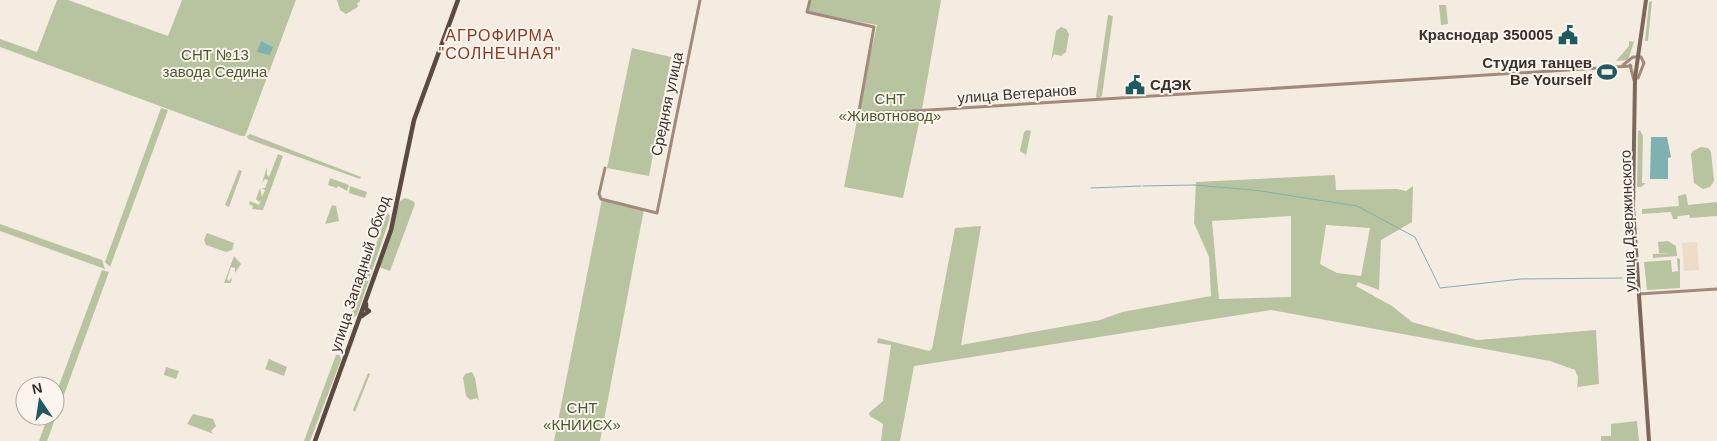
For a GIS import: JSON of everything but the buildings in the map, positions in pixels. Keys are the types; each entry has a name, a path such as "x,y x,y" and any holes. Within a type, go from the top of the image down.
{"highway":[{"name":"улица Западный Обход","path":"314,441 356,328 362,316 368,311 365,307 371,285 394,219 409,138 457,0"},
{"name":"улица Западный Обход","path":"314,441 389,230 410,129 457,0"}],"main road":[{"name":"улица Дзержинского","path":"1647,0 1635,58 1638,78 1635,208 1650,441"},
{"name":"улица Дзержинского","path":"1636,68 1633,208 1640,294"}],"street":[{"name":"Средняя улица","path":"605,168 599,194 601,200 656,213 700,0"},
{"name":"улица Ветеранов","path":"810,0 807,12 874,27 859,111 863,113 1282,88 1462,75 1622,66 1636,68"},
{"name":"улица Дзержинского","path":"1635,58 1644,61 1636,68 1635,58"},
{"path":"1622,66 1635,58"},
{"path":"1640,294 1717,289"}],"green space":[{"name":"СНТ №13 завода Седина","path":"57,0 68,0 168,36 182,0 296,0 245,136 241,136 0,47 0,39 37,52"},
{"path":"337,0 360,0 360,2 357,3 358,7 346,14 340,10"},
{"name":"СНТ «Животновод»","path":"811,0 941,0 923,104 903,198 844,187 858,109 877,25 807,12"},
{"path":"1652,1 1648,41 1645,41 1649,2"},
{"path":"1439,5 1446,5 1448,24 1441,25"},
{"path":"1108,15 1113,16 1102,96 1098,99 1096,97"},
{"path":"1061,27 1066,29 1069,34 1066,52 1061,56 1054,54 1051,61 1056,31"},
{"path":"1629,41 1634,42 1628,60 1616,61 1629,46"},
{"path":"632,48 671,57 649,176 607,168"},
{"path":"161,108 168,110 110,267 105,262"},
{"path":"1027,130 1031,131 1026,155 1020,151 1024,132"},
{"path":"1640,130 1643,136 1642,183 1646,183 1641,187 1637,187 1638,131"},
{"path":"250,134 361,177 360,179 248,139 247,136"},
{"path":"1701,147 1708,148 1711,152 1714,181 1710,187 1703,189 1694,183 1691,154"},
{"path":"278,154 283,156 263,210 252,209 253,206 249,204 250,201 259,205 261,200 259,202 256,199 260,188 262,197 265,190 262,188 265,188 268,180 265,179 262,183 267,167 267,175 269,177"},
{"path":"239,170 242,171 229,207 225,205"},
{"path":"1335,175 1336,190 1397,189 1406,191 1413,186 1412,222 1381,240 1379,290 1358,282 1356,286 1392,306 1412,322 1477,340 1596,330 1599,384 1578,387 1577,393 1578,377 1575,370 1550,361 1271,310 914,366 900,441 881,441 883,424 870,416 869,413 883,401 891,345 877,343 878,338 929,351 932,349 955,228 981,226 961,345 1100,320 1122,312 1211,296 1209,257 1194,223 1196,182","holes":["1291,216 1291,297 1219,299 1212,221","1326,225 1370,228 1361,276 1337,273 1320,264"]},
{"path":"330,178 349,185 347,191 338,186 337,188 328,185"},
{"path":"350,186 367,192 365,198 349,193"},
{"path":"1686,194 1688,205 1717,202 1717,216 1690,218 1689,215 1678,216 1677,219 1673,219 1671,212 1642,214 1642,209 1679,206 1678,196"},
{"path":"405,198 413,201 415,204 390,271 379,267 400,201"},
{"name":"СНТ «КНИИСХ»","path":"602,199 644,209 600,441 554,441"},
{"path":"332,205 336,206 339,221 325,224"},
{"path":"387,213 390,215 389,221 357,315 350,319"},
{"path":"0,224 102,260 105,269 0,231"},
{"path":"207,233 234,243 232,250 226,252 206,245 204,240"},
{"path":"1668,241 1676,246 1677,256 1653,258 1653,254 1670,253 1659,253 1658,242"},
{"path":"234,256 241,264 235,273 235,268 231,267 227,279 229,281 232,277 231,283 224,283"},
{"path":"1677,258 1680,259 1680,288 1647,290 1644,262 1671,260 1672,272 1678,271"},
{"path":"102,270 109,272 65,392 65,376 62,376"},
{"path":"336,355 340,355 341,360 310,441 304,441"},
{"path":"269,359 287,367 284,376 265,369"},
{"path":"166,367 179,371 176,379 164,375"},
{"path":"472,372 475,378 479,401 477,398 470,400 466,396 463,378 465,374"},
{"path":"368,373 370,374 355,412 353,410"},
{"path":"193,414 213,419 216,426 211,431 214,434 187,424"},
{"path":"1637,421 1639,441 1601,441 1601,436 1611,436 1611,424"},
{"path":"44,426 53,426 47,441 39,441"}],"shaded area":[{"path":"1697,242 1699,270 1684,271 1682,243"}],"water":[{"path":"261,41 273,47 270,55 257,52"},
{"path":"1651,137 1667,137 1671,157 1668,158 1668,179 1650,179"}],"waterway":[{"path":"1143,186 1194,185 1254,190 1357,206 1415,237 1440,288 1521,279 1622,278"},
{"path":"1091,188 1141,186"}],"place":[{"name":"Краснодар 350005","path":"1568,35"},
{"name":"Студия танцев Be Yourself","path":"1607,72"},
{"name":"СДЭК","path":"1135,85"}],"district":[{"name":"АГРОФИРМА \"СОЛНЕЧНАЯ\"","path":"500,44"}]}
